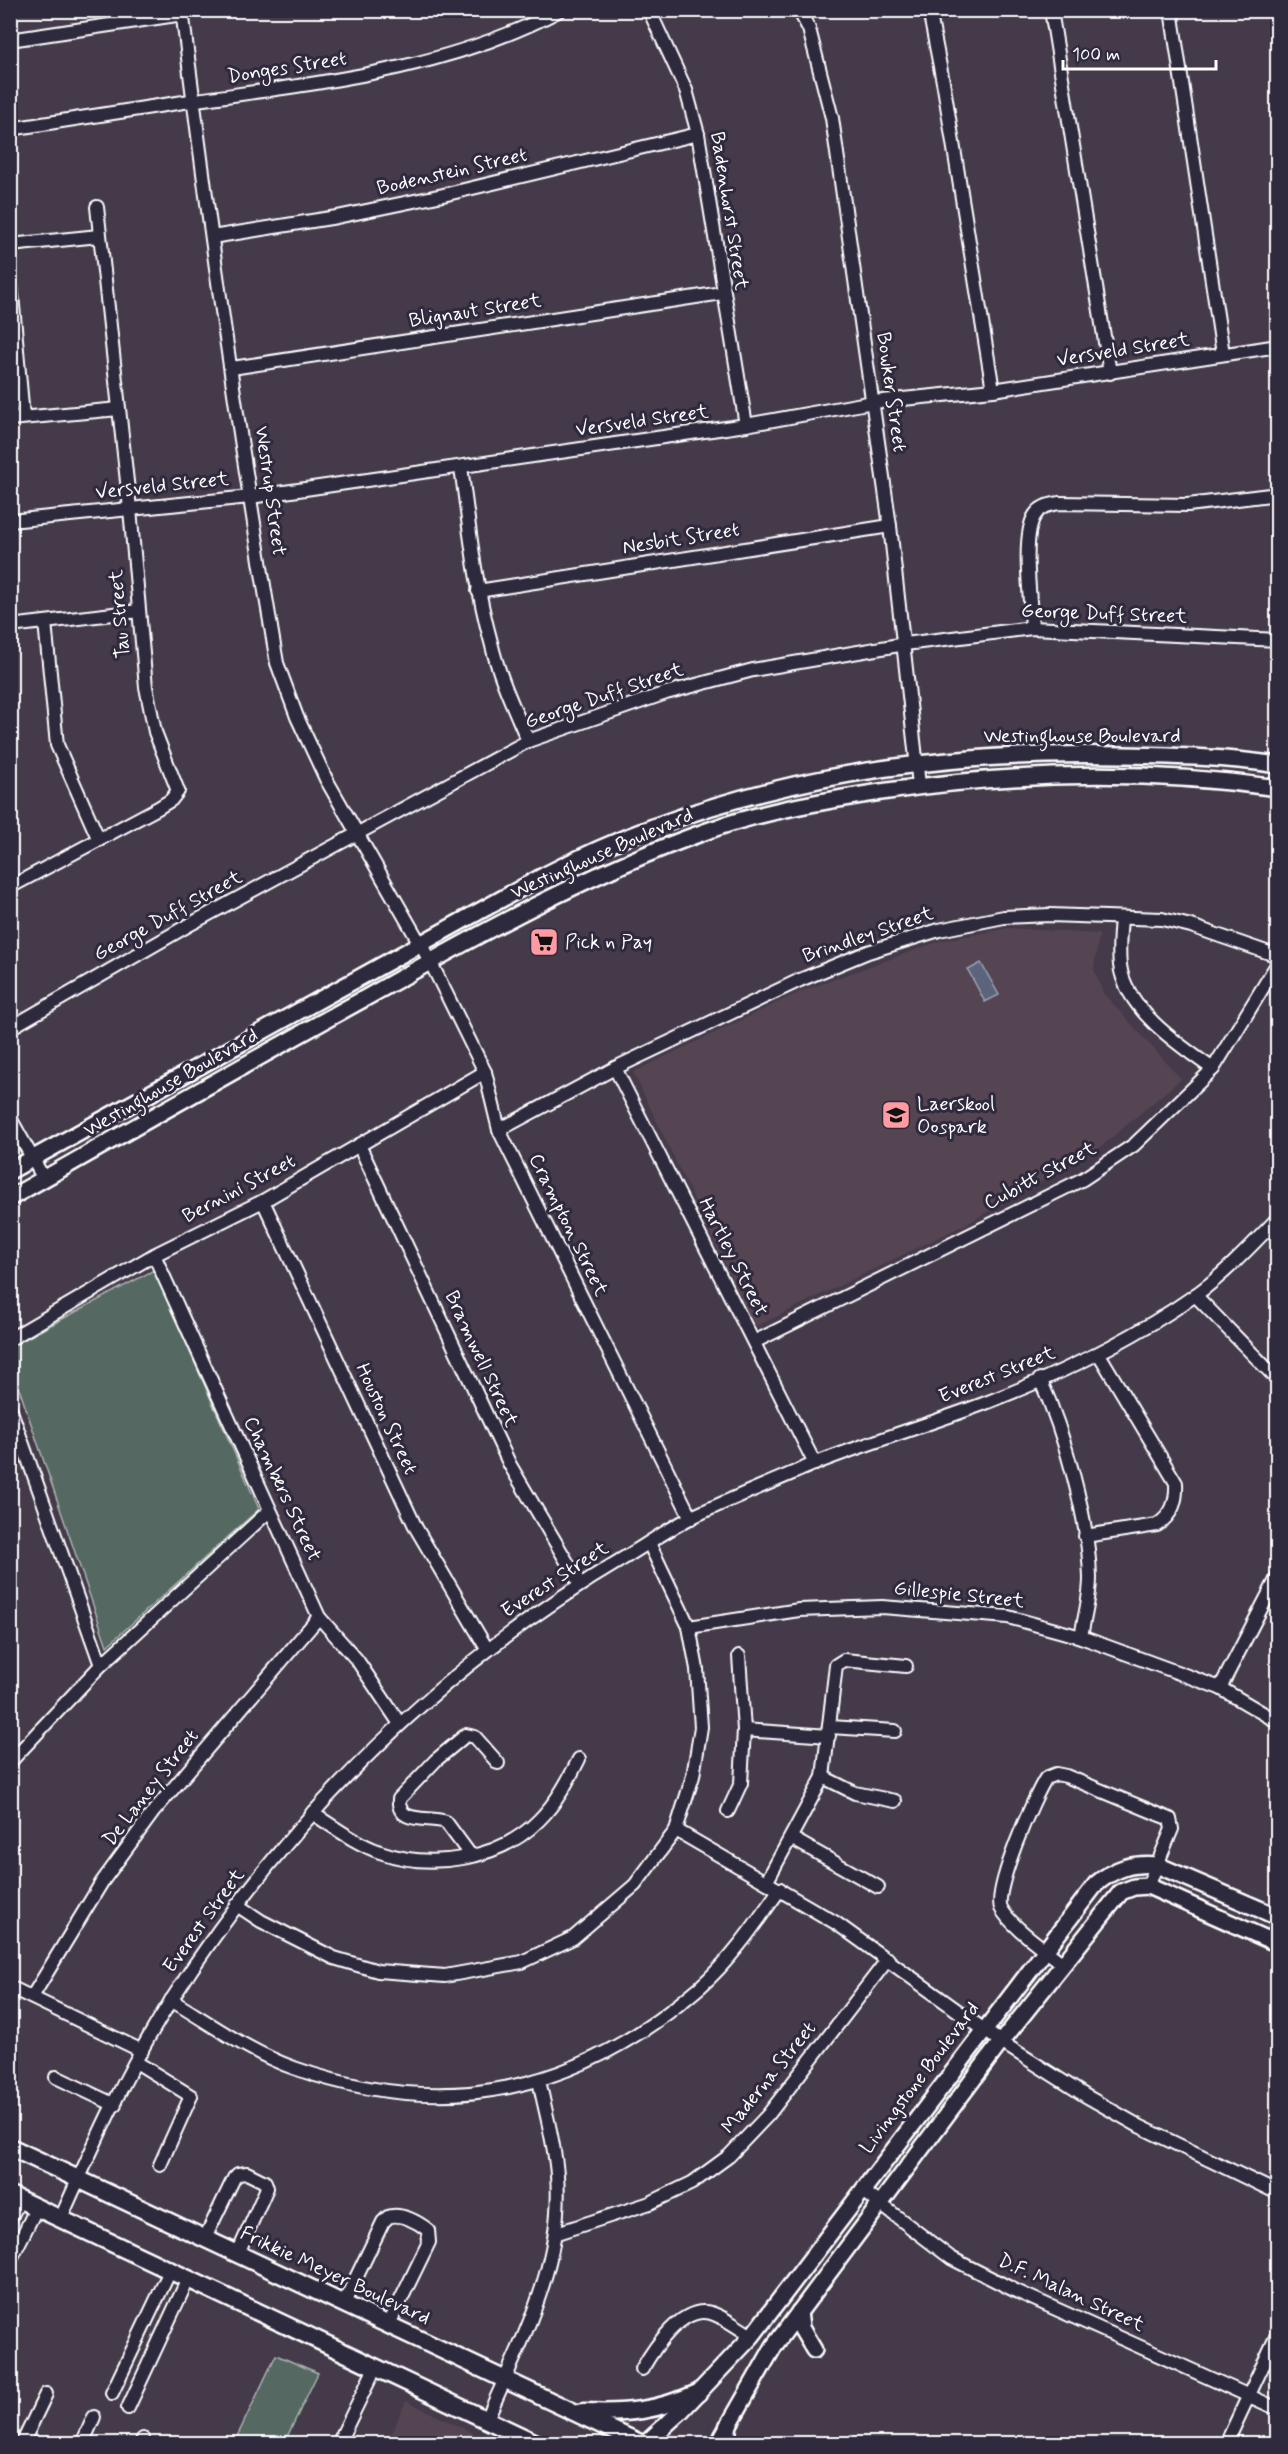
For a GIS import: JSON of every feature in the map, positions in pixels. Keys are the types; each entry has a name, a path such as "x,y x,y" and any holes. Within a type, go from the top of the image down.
{"main road":[{"name":"Frikkie Meyer Boulevard","path":"10,2147 643,2444"},
{"path":"15,2197 538,2444"},
{"path":"576,2412 645,2412 666,2407 698,2393"},
{"path":"726,2444 728,2426"}],"street":[{"name":"Donges Street","path":"10,129 367,75 428,61 519,30 560,10"},
{"name":"Badenhorst Street","path":"649,10 686,90 698,134 722,293 746,425"},
{"name":"Bowker Street","path":"799,10 809,30 832,118 890,526 919,785"},
{"path":"929,10 944,87 993,390"},
{"path":"1051,10 1110,373"},
{"path":"1171,10 1223,354"},
{"name":"Westrup Street","path":"182,12 192,101 250,497 277,663 285,688 326,779 421,946"},
{"path":"10,40 182,12"},
{"name":"Bodenstein Street","path":"212,237 337,217 433,197 698,134"},
{"name":"Tau Street","path":"10,887 165,804 178,791 149,715 130,509 97,207"},
{"path":"10,244 99,236"},
{"path":"10,272 23,417"},
{"name":"Blignaut Street","path":"232,368 722,293"},
{"name":"Versveld Street","path":"10,521 250,497 746,425 873,402 993,390 1278,346"},
{"path":"10,419 119,409"},
{"path":"461,466 478,591 502,679 528,741"},
{"path":"1032,628 1028,541 1035,515 1044,506 1059,503 1188,505 1278,494"},
{"name":"Nesbit Street","path":"478,591 890,526"},
{"path":"10,626 139,611"},
{"path":"45,622 57,745 99,840"},
{"name":"George Duff Street","path":"10,1028 358,832 528,741 666,693 730,676 905,644 1032,628 1278,640"},
{"name":"Westinghouse Boulevard","path":"10,1171 421,946 552,871 645,830 746,797 801,783 916,762 1014,755 1104,754 1202,757 1278,765"},
{"name":"Westinghouse Boulevard","path":"10,1198 430,961 571,887 708,831 797,807 919,785 1082,773 1186,778 1278,788"},
{"name":"Brindley Street","path":"499,1130 615,1068 800,980 868,952 939,930 1004,917 1050,915 1172,921 1278,956"},
{"path":"1121,918 1120,965 1131,994 1170,1039 1213,1070"},
{"name":"Crampton Street","path":"421,946 484,1072 499,1130 691,1518"},
{"name":"Cubitt Street","path":"754,1342 1083,1179 1134,1145 1213,1070 1278,963"},
{"name":"Hartley Street","path":"615,1068 815,1464"},
{"name":"Bernini Street","path":"10,1339 154,1255 262,1201 484,1072"},
{"path":"10,1118 44,1179"},
{"name":"Bramwell Street","path":"359,1145 510,1465 580,1584"},
{"name":"Houston Street","path":"262,1201 416,1528 487,1648"},
{"name":"Everest Street","path":"61,2218 139,2056 171,2000 237,1905 312,1813 400,1724 487,1648 580,1584 691,1518 815,1464 986,1403 1099,1353 1195,1295 1251,1246 1278,1218"},
{"name":"Chambers Street","path":"154,1255 269,1511 320,1617 357,1660 400,1724"},
{"path":"1195,1295 1278,1380"},
{"path":"1085,1536 1157,1525 1170,1514 1176,1496 1176,1483 1099,1353"},
{"path":"1040,1379 1055,1412 1064,1442 1085,1536 1090,1576 1081,1637"},
{"path":"10,1408 101,1665"},
{"path":"10,1762 101,1665 269,1511"},
{"path":"237,1905 261,1921 334,1958 378,1971 445,1976 522,1962 573,1938 635,1885 676,1830 693,1776 701,1727 697,1669 688,1627 649,1543"},
{"path":"1220,1688 1278,1576"},
{"name":"Gillespie Street","path":"688,1627 799,1610 882,1607 1008,1617 1081,1637 1220,1688 1278,1722"},
{"name":"De Laney Street","path":"32,1997 102,1882 154,1811 320,1617"},
{"path":"728,1811 741,1783 744,1730 739,1656"},
{"path":"767,1881 824,1778 835,1667 838,1662 844,1660 906,1666"},
{"path":"744,1730 895,1731"},
{"path":"471,1856 446,1822 405,1816 400,1810 399,1799 436,1760 466,1735 475,1737 498,1763"},
{"path":"312,1813 352,1840 408,1860 434,1862 471,1856 507,1843 538,1821 560,1795 579,1759"},
{"path":"1063,1964 1002,1910 999,1894 1015,1848 1046,1778 1056,1774 1066,1776 1165,1814 1170,1819 1172,1829 1148,1886"},
{"path":"824,1778 855,1793 895,1801"},
{"path":"676,1830 780,1889 888,1959 1001,2042 1139,2126 1278,2193"},
{"path":"790,1838 878,1887"},
{"name":"Livingstone Boulevard","path":"643,2444 698,2393 752,2336 1044,1949 1096,1884 1109,1873 1140,1864 1157,1865 1278,1917"},
{"path":"718,2444 774,2346 1001,2042 1121,1892 1134,1887 1148,1886 1274,1943 1278,1925"},
{"path":"171,2000 247,2046 292,2067 344,2084 440,2095 495,2091 539,2080 625,2043 700,1986 748,1933 780,1889"},
{"name":"Maderna Street","path":"557,2233 650,2203 692,2183 729,2156 768,2115 888,1959"},
{"path":"10,1987 139,2056 191,2096 160,2164"},
{"path":"56,2077 115,2105"},
{"path":"487,2420 539,2302 557,2233 557,2175 539,2080"},
{"path":"205,2238 234,2178 238,2174 247,2173 265,2182 267,2188 238,2253"},
{"name":"D.F. Malan Street","path":"862,2190 951,2258 1016,2291 1278,2409"},
{"path":"10,2219 15,2197"},
{"path":"10,2262 37,2207"},
{"path":"344,2302 383,2222 388,2217 400,2216 422,2226 428,2230 429,2242 389,2324"},
{"path":"112,2393 170,2271"},
{"path":"128,2408 188,2279"},
{"path":"642,2369 674,2324 693,2315 712,2313 752,2336"},
{"path":"799,2313 801,2328 814,2350"},
{"path":"1226,2444 1278,2333"},
{"path":"338,2444 375,2368"},
{"path":"22,2444 46,2394"},
{"path":"81,2444 94,2418"}],"shaded area":[{"name":"Laerskool Oospark","path":"1009,928 1099,934 1094,969 1103,993 1181,1079 1097,1150 970,1222 755,1327 633,1072 802,991 940,941"},
{"path":"406,2401 494,2443 387,2443"}],"green space":[{"path":"154,1270 259,1509 107,1646 11,1365 10,1347"},
{"path":"276,2355 318,2373 284,2443 234,2443"}],"water":[{"path":"981,963 999,995 985,1002 968,970"}],"place":[{"name":"Pick n Pay","path":"544,942"},
{"name":"Laerskool Oospark","path":"896,1115"}]}
